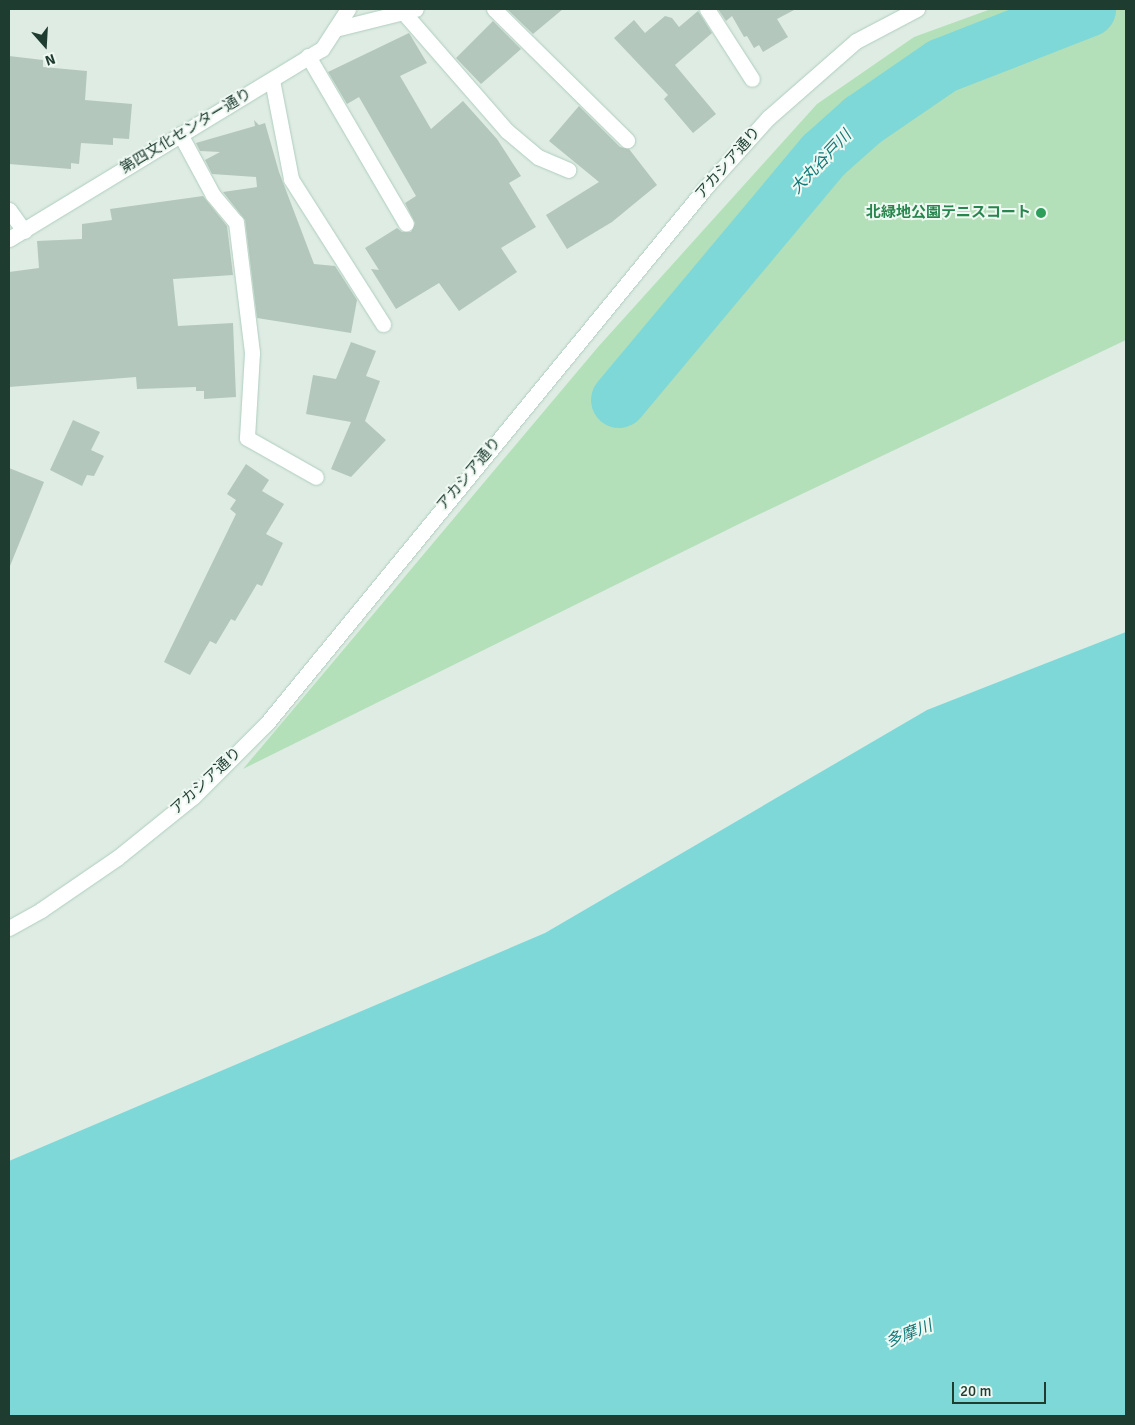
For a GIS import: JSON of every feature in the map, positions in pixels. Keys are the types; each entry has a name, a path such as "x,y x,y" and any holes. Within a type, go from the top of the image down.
{"street":[{"name":"第四文化センター通り","path":"9,239 322,49 348,9"},
{"path":"494,9 627,140"},
{"path":"707,9 752,79"},
{"name":"アカシア通り","path":"9,928 41,910 117,858 193,797 267,723 700,194 768,118 856,41 917,9"},
{"path":"335,29 410,11 507,131 538,157 568,170"},
{"path":"308,56 406,224"},
{"path":"272,80 291,179 383,324"},
{"path":"180,134 213,196 236,222 252,354 247,438 316,477"},
{"path":"9,210 24,230"}],"green space":[{"path":"991,9 1126,9 1126,340 743,522 243,769 598,347 817,104 914,37"}],"water":[{"name":"多摩川","path":"1126,632 1126,1416 9,1416 9,1161 545,933 927,710"}],"building":[{"path":"507,9 563,9 533,34"},
{"path":"718,9 796,9 777,19 788,37 763,52 759,45 754,48 747,36 744,37 732,16 726,21"},
{"path":"698,11 712,33 675,65 716,114 693,133 664,99 668,95 614,38 634,20 645,33 665,16 672,18 679,27"},
{"path":"493,21 521,49 481,84 456,58"},
{"path":"409,33 427,63 400,76 431,129 463,101 497,139 521,176 509,183 536,227 501,248 517,272 459,311 439,283 396,309 371,269 379,270 365,248 397,228 402,232 411,232 415,223 405,203 416,196 359,97 347,104 328,72"},
{"path":"9,56 43,60 43,67 87,71 85,100 132,104 129,139 113,138 113,145 81,143 79,164 71,163 71,169 9,164"},
{"path":"579,106 620,147 629,149 657,185 612,222 567,249 546,215 599,182 549,141"},
{"path":"254,120 259,125 265,123 279,172 314,264 335,266 357,300 351,333 257,318 245,220 223,192 257,187 256,177 212,174 205,160 220,152 200,151 196,143 255,126"},
{"path":"203,196 227,226 233,275 173,279 178,326 233,323 236,397 204,399 204,391 196,391 196,387 137,389 136,377 9,387 9,272 39,268 37,241 82,239 82,224 112,220 110,209"},
{"path":"351,342 376,351 366,376 380,381 365,421 386,440 351,477 331,469 351,422 306,414 313,375 336,379"},
{"path":"73,420 100,432 91,450 104,456 94,476 87,475 82,486 50,470"},
{"path":"246,464 269,480 262,491 284,504 266,534 283,543 262,586 257,584 235,621 231,619 216,644 210,641 190,675 164,662 236,514 230,509 236,500 227,494"},
{"path":"9,468 44,482 10,566 9,566"}],"waterway":[{"name":"大丸谷戸川","path":"619,400 824,155 862,121 942,66 1088,9"}],"place":[{"name":"北緑地公園テニスコート","path":"1041,213"}]}
